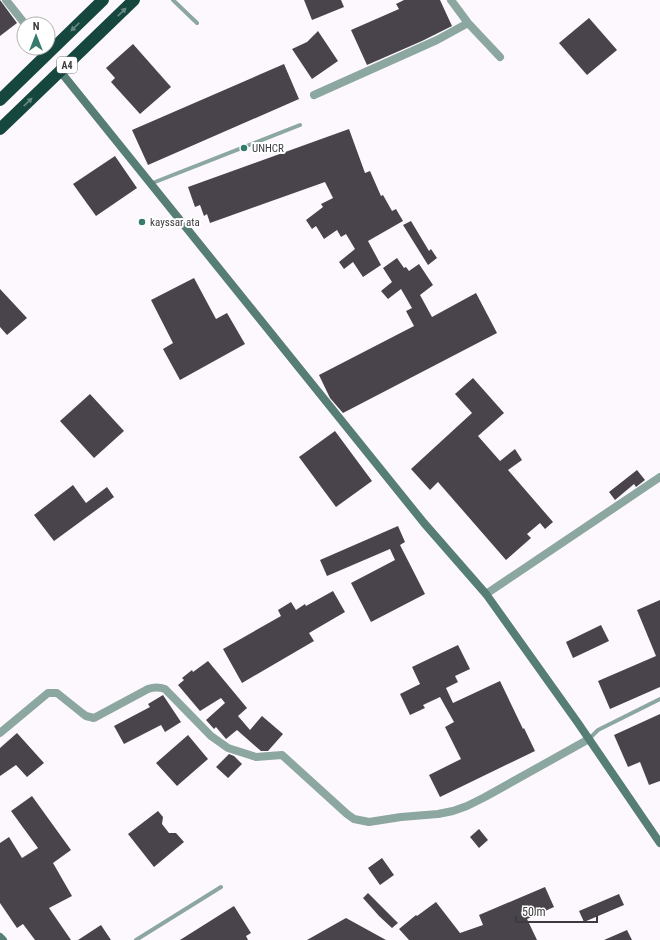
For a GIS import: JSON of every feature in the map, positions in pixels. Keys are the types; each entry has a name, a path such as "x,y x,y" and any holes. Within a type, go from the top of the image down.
{"highway":[{"name":"A4","path":"56,41 103,0"},
{"name":"A4","path":"0,129 134,0"},
{"name":"A4","path":"0,100 40,56"}],"street":[{"path":"6,0 19,16"},
{"path":"451,0 468,23 500,57"},
{"path":"314,95 437,40 468,23"},
{"path":"60,71 424,523 486,594 589,738 660,843"},
{"path":"486,594 660,477"},
{"path":"0,733 48,693 57,693 86,716 94,718 148,689 153,687 161,688 165,689 211,736 220,743 228,748 256,757 282,755 347,814 354,819 369,822 401,817 438,814 467,806 485,798 589,738"},
{"path":"0,937 3,940"}],"lane":[{"path":"173,0 197,23"},
{"path":"150,184 300,125"},
{"path":"589,738 598,730 660,699"},
{"path":"136,940 221,887"}],"building":[{"path":"0,0 16,24 0,36"},
{"path":"304,0 341,0 344,7 312,20"},
{"path":"404,0 440,0 452,26 367,65 351,30 399,9 396,4"},
{"path":"589,18 617,50 587,75 559,43"},
{"path":"318,31 338,61 312,79 292,49 307,42"},
{"path":"133,44 171,87 140,114 111,82 115,78 106,68"},
{"path":"284,64 299,99 148,165 132,130"},
{"path":"349,129 365,173 370,171 381,196 383,195 392,211 396,209 403,221 368,241 381,265 363,277 353,262 344,269 339,262 355,249 346,234 341,237 337,230 324,239 316,226 312,229 306,220 323,207 321,204 333,198 325,182 210,223 207,214 204,216 200,205 195,207 188,187"},
{"path":"115,156 137,188 96,216 73,184"},
{"path":"411,221 429,251 431,249 437,258 428,265 403,225"},
{"path":"397,258 404,268 406,267 409,271 419,264 433,285 420,295 432,317 476,293 497,333 343,413 330,398 319,375 414,326 406,311 412,308 401,289 388,299 381,291 392,282 383,268"},
{"path":"194,278 216,319 227,313 245,344 180,380 163,349 173,343 151,300"},
{"path":"0,289 27,318 7,335 0,327"},
{"path":"473,378 504,413 478,436 500,461 515,449 522,460 508,470 553,522 545,529 540,523 527,534 531,538 506,560 438,482 430,490 411,469 472,413 455,394"},
{"path":"90,394 124,431 94,458 60,421"},
{"path":"335,431 372,481 336,507 299,457"},
{"path":"637,470 645,480 636,487 634,484 615,500 609,492"},
{"path":"73,485 86,503 107,487 114,497 54,541 34,515"},
{"path":"398,526 405,542 400,545 425,594 371,622 351,583 395,560 390,549 327,576 320,560"},
{"path":"333,591 345,612 309,633 314,641 242,683 223,649 281,616 278,610 291,602 296,610 305,604 306,606"},
{"path":"660,600 660,687 610,709 598,681 656,656 637,610"},
{"path":"601,625 609,641 573,658 566,642"},
{"path":"458,645 470,669 455,676 458,682 446,688 453,703 500,681 535,751 440,797 429,775 461,759 445,727 454,722 440,697 423,705 425,708 410,715 400,694 420,684 412,667"},
{"path":"208,661 247,708 238,716 250,730 262,716 283,734 268,751 261,751 237,730 226,739 216,727 214,729 206,720 225,703 221,698 200,711 178,685 184,680 182,678 192,670 193,672"},
{"path":"163,695 181,722 165,732 161,725 124,744 114,726 150,707 148,704"},
{"path":"660,714 660,781 649,785 640,762 628,767 614,735"},
{"path":"17,733 44,763 27,777 16,765 0,776 0,748"},
{"path":"188,735 208,759 177,786 156,763"},
{"path":"229,754 234,756 242,764 228,778 216,767"},
{"path":"32,796 71,850 53,863 72,896 49,908 71,940 35,940 23,924 17,928 0,903 0,843 9,837 22,858 38,848 11,811"},
{"path":"158,811 163,817 162,824 169,833 176,833 184,842 154,867 128,834"},
{"path":"479,829 488,840 479,848 470,837"},
{"path":"382,858 394,875 380,885 368,868"},
{"path":"545,887 554,907 527,919 537,940 409,940 399,929 416,915 417,916 436,902 460,933 483,925 479,915"},
{"path":"368,893 398,923 392,928 363,898"},
{"path":"619,894 624,905 584,922 579,911"},
{"path":"234,906 251,933 246,936 248,940 180,940"},
{"path":"346,918 386,940 307,940"},
{"path":"101,925 111,940 78,940"},
{"path":"627,930 632,940 604,940"}],"place":[{"name":"UNHCR","path":"244,148"},
{"name":"kayssar ata","path":"142,222"}]}
